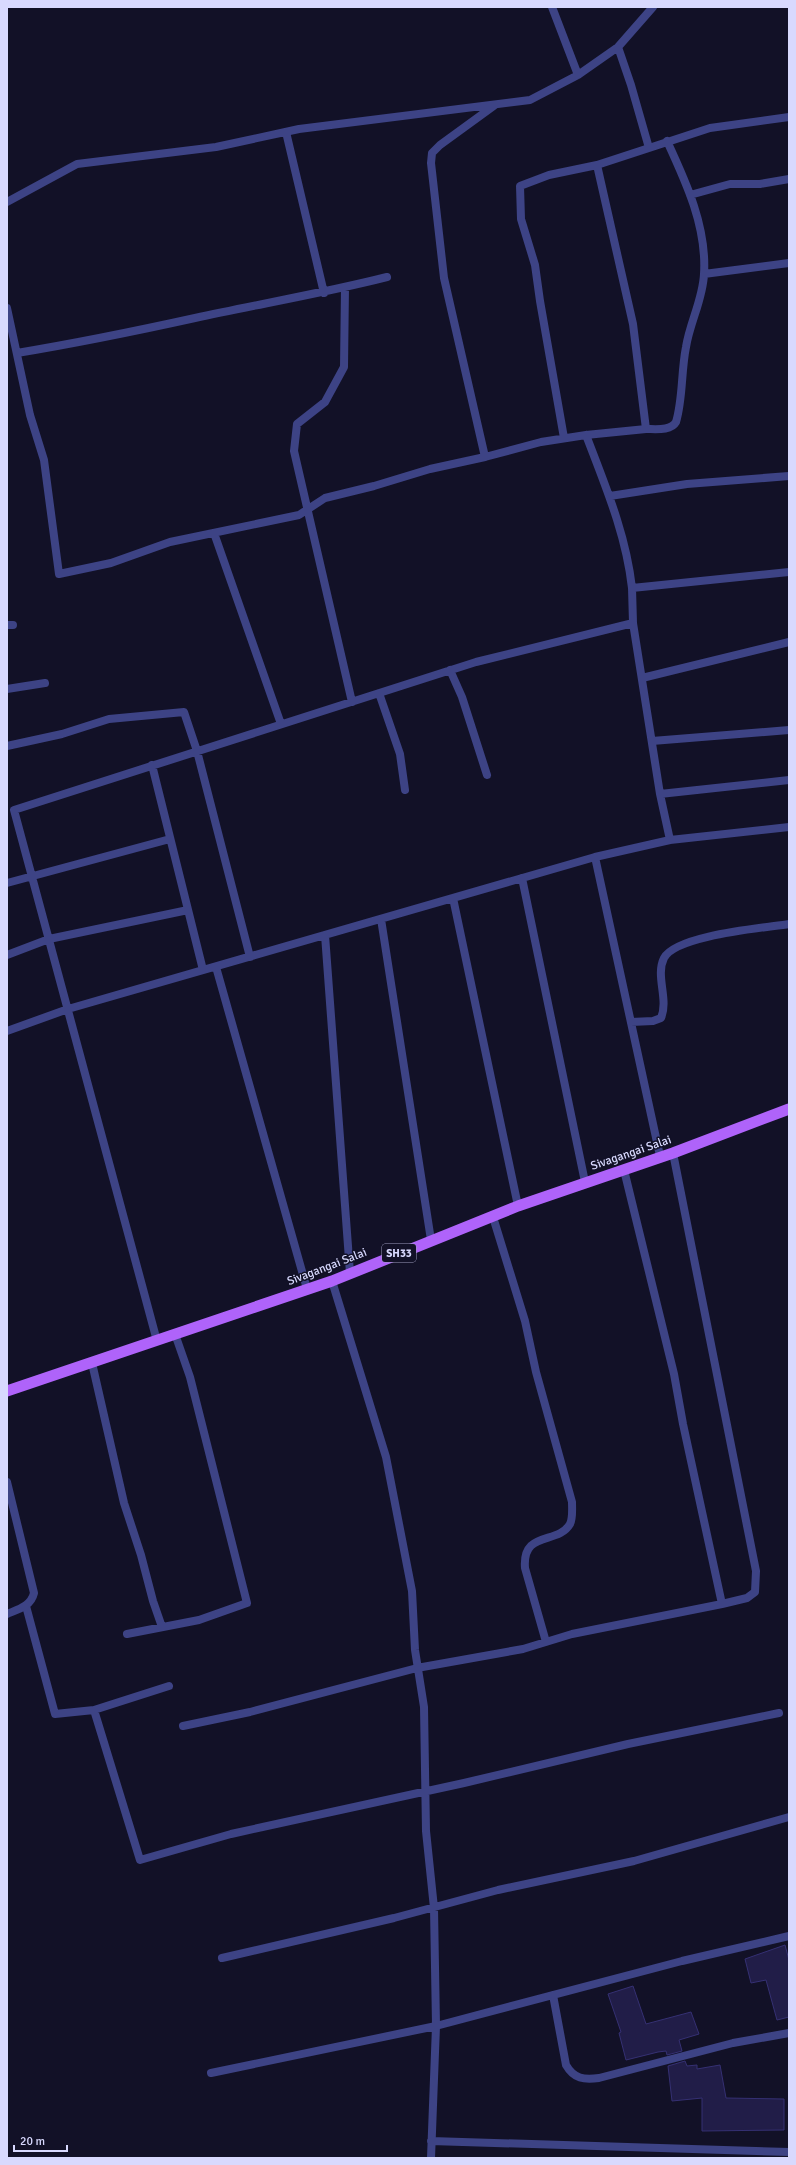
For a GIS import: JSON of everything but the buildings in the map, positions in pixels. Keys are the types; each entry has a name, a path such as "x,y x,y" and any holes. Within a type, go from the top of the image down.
{"main road":[{"name":"Sivagangai Salai","path":"7,1390 92,1363 332,1281 518,1206 624,1170 660,1156 673,1153 789,1109"}],"street":[{"path":"552,7 578,75"},
{"path":"7,202 77,164 216,147 286,132 426,112 530,100 578,75 618,47 653,7"},
{"path":"618,47 631,85 648,148"},
{"path":"485,457 444,278 431,163 432,153 440,145 496,104"},
{"path":"564,438 535,265 521,219 520,186 549,175 597,165 710,128 789,117"},
{"path":"286,132 324,293"},
{"path":"7,308 30,415 44,460 59,574 111,564 170,542 299,516 325,498 374,486 430,469 485,457 540,442 586,435 668,428 674,426 676,422 686,344 700,297 704,274 702,234 690,196 667,141"},
{"path":"597,165 633,324 646,429"},
{"path":"690,196 730,184 760,184 789,179"},
{"path":"704,274 789,263"},
{"path":"17,353 154,329 195,318 324,293 387,277"},
{"path":"345,287 344,367 325,402 297,424 294,451 352,702"},
{"path":"586,435 610,496 628,556 632,588 633,623 660,794 670,840"},
{"path":"610,496 687,484 789,476"},
{"path":"214,533 281,724"},
{"path":"632,588 789,572"},
{"path":"157,1341 32,876 10,810 450,670 633,623"},
{"path":"642,678 789,642"},
{"path":"450,670 462,697 487,775"},
{"path":"7,689 45,683"},
{"path":"379,693 400,754 405,790"},
{"path":"7,746 62,734 109,719 184,712 197,751 250,957"},
{"path":"652,741 789,730"},
{"path":"152,766 203,970"},
{"path":"660,794 789,780"},
{"path":"7,1031 68,1009 595,857 670,840 789,827"},
{"path":"7,883 170,839"},
{"path":"595,857 660,1156"},
{"path":"522,878 585,1182"},
{"path":"453,898 518,1206"},
{"path":"7,956 49,939 188,910"},
{"path":"381,919 431,1240"},
{"path":"631,1022 653,1021 661,1018 664,1009 661,970 664,957 675,948 690,940 789,924"},
{"path":"326,935 350,1273"},
{"path":"216,967 307,1289"},
{"path":"183,1726 250,1712 418,1668 523,1649 572,1634 722,1604 747,1598 755,1592 756,1571 673,1153"},
{"path":"624,1170 674,1374 683,1424 722,1604"},
{"path":"493,1217 525,1321 536,1372 572,1502 570,1524 564,1530 536,1542 527,1549 524,1557 525,1568 546,1642"},
{"path":"332,1281 386,1457 412,1590 418,1668 424,1707 426,1832 434,1908 436,2026 431,2158"},
{"path":"127,1634 199,1620 247,1603 190,1377 175,1334"},
{"path":"92,1363 124,1503 162,1627"},
{"path":"7,1482 34,1593 33,1599 26,1606 7,1614"},
{"path":"26,1606 55,1714 94,1710 169,1686"},
{"path":"94,1710 140,1860 231,1834 628,1744 779,1713"},
{"path":"222,1958 434,1908 498,1890 634,1861 789,1817"},
{"path":"211,2073 436,2026 682,1961 789,1936"},
{"path":"553,1995 566,2065 572,2074 581,2078 600,2078 733,2044 789,2032"},
{"path":"431,2141 789,2152"}]}
